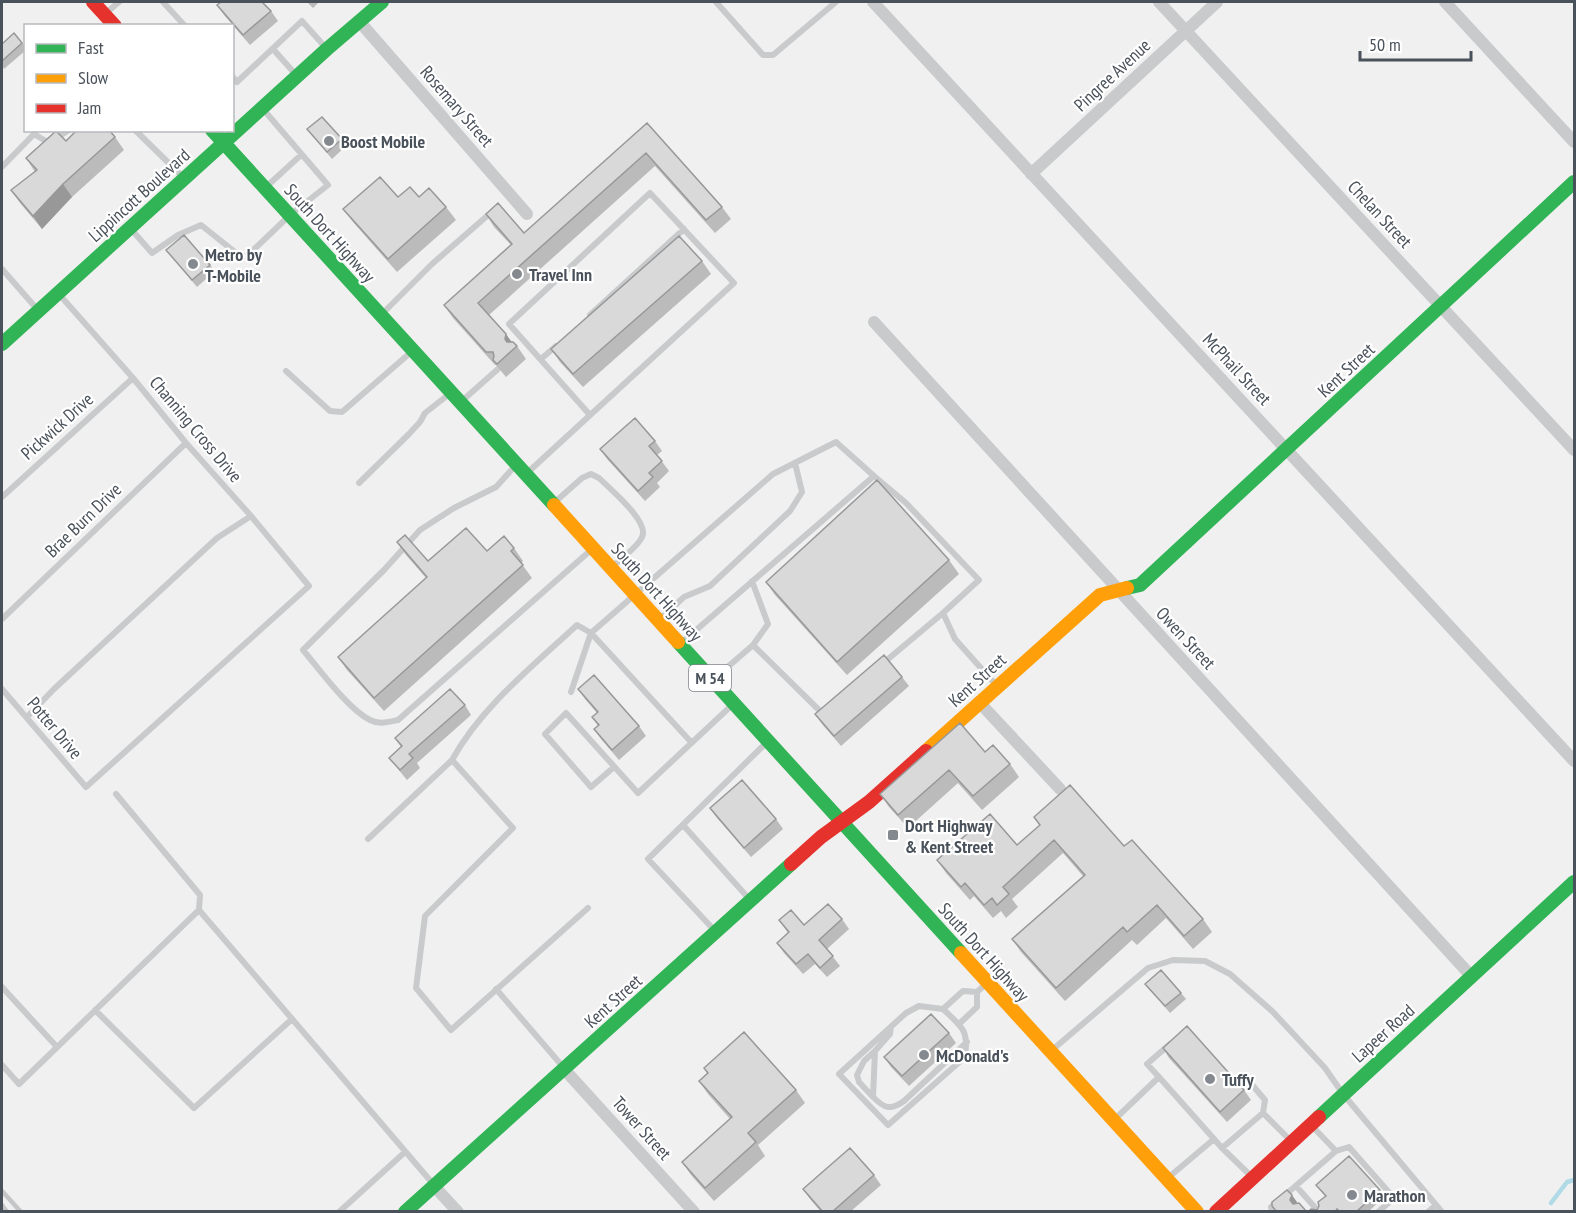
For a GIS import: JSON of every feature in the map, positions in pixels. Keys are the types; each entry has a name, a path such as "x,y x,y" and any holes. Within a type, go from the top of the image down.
{"street":[{"path":"93,2 113,24"},
{"name":"Lippincott Boulevard","path":"2,344 327,49 382,2"},
{"name":"McPhail Street","path":"873,2 1575,761"},
{"name":"Chelan Street","path":"1159,2 1575,450"},
{"name":"Pingree Avenue","path":"1031,174 1218,2"},
{"path":"1444,2 1575,142"},
{"name":"Rosemary Street","path":"359,21 527,214"},
{"name":"South Dort Highway","path":"214,132 841,821 982,988 1051,1051 1197,1212"},
{"name":"Kent Street","path":"405,1212 841,821 869,802 1100,595 1140,585 1575,182"},
{"name":"Owen Street","path":"874,322 1472,977"},
{"path":"979,702 1060,789"},
{"name":"Lapeer Road","path":"1215,1212 1575,882"},
{"name":"Tower Street","path":"564,1069 694,1212"},
{"path":"434,1185 458,1212"}],"lane":[{"path":"105,15 119,2"},
{"path":"163,2 183,24"},
{"path":"726,2 718,4 763,55 773,55 836,2"},
{"path":"234,81 273,49 302,21 327,49"},
{"path":"273,49 297,77"},
{"path":"130,228 152,252 178,235 201,225 240,256 247,256 290,215 328,185 262,108"},
{"path":"2,167 34,134 49,143 66,132"},
{"path":"137,132 184,178"},
{"path":"265,188 301,155"},
{"path":"590,415 509,324 650,193 734,283 590,415 521,470 496,487 454,508 420,530 384,570 303,650 354,708 371,720 384,723 398,720 593,548"},
{"path":"381,315 432,264 487,216"},
{"path":"583,321 684,229"},
{"path":"2,269 38,310"},
{"name":"Channing Cross Drive","path":"58,292 309,586 86,788"},
{"path":"519,351 527,344"},
{"path":"541,359 558,344"},
{"path":"286,371 330,411 342,412 413,351"},
{"path":"359,483 409,434 425,413 498,369"},
{"name":"Pickwick Drive","path":"2,497 133,378"},
{"path":"571,692 591,633 773,474 836,442 906,503 979,580 943,614 874,671"},
{"name":"Brae Burn Drive","path":"2,619 186,443"},
{"path":"658,620 684,597 710,586 790,512 802,492 795,463"},
{"path":"552,504 582,478 591,474 599,478 640,520 644,530 642,538 611,568"},
{"path":"680,644 874,476"},
{"path":"27,717 54,689 217,538 251,516"},
{"path":"712,680 753,645 768,624 752,581"},
{"path":"943,614 955,639 997,686"},
{"path":"368,839 452,760 462,742 502,695 577,625 591,633 691,742"},
{"path":"753,645 823,714 831,706"},
{"name":"Potter Drive","path":"2,689 86,788"},
{"path":"614,766 591,787 545,734 566,713 614,766 638,793 734,704"},
{"path":"716,932 648,859 768,741"},
{"path":"452,760 513,828 425,916 416,988 450,1030 588,908"},
{"path":"2,1065 19,1084 199,910 200,895 116,794"},
{"path":"683,825 751,901"},
{"path":"199,910 434,1185"},
{"path":"1051,1051 1148,968 1173,960 1205,961 1230,974 1273,1012 1325,1068 1343,1094 1443,1212"},
{"path":"2,987 57,1047"},
{"path":"943,1009 963,991 982,988 977,1007 959,1024"},
{"path":"496,989 564,1069"},
{"path":"919,1006 943,1009 959,1024 968,1042 965,1057 888,1125 839,1074 906,1013 919,1006"},
{"path":"95,1010 194,1108 292,1018"},
{"path":"891,1027 890,1034 864,1061 857,1075 859,1082 881,1105 895,1108 968,1042"},
{"path":"1173,1041 1147,1064 1222,1148 1252,1177"},
{"path":"873,1097 875,1051"},
{"path":"1114,1120 1159,1077"},
{"path":"1222,1148 1263,1113 1265,1100 1248,1080"},
{"path":"1263,1113 1291,1142"},
{"path":"1311,1124 1336,1150"},
{"path":"1167,1179 1214,1139"},
{"path":"1272,1212 1271,1207 1336,1150 1348,1148 1394,1198 1378,1212"},
{"path":"339,1212 405,1152"},
{"path":"1296,1186 1317,1211"},
{"path":"1300,1206 1308,1199"},
{"path":"1428,1212 1436,1205"}],"building":[{"path":"221,2 262,2 271,11 243,35 217,5"},
{"path":"14,33 22,43 2,61 2,44"},
{"name":"Boost Mobile","path":"322,117 342,139 327,152 307,129"},
{"path":"647,123 722,207 706,220 646,153 478,303 506,334 507,342 513,342 517,346 497,364 493,360 493,352 486,352 444,305 512,244 486,214 498,203 524,233"},
{"path":"55,132 66,141 75,132 111,132 115,137 63,184 33,216 11,190 37,170 26,158"},
{"path":"380,177 398,197 410,187 419,197 429,188 446,207 388,259 343,209"},
{"name":"Metro by T-Mobile","path":"184,235 210,265 192,280 166,250"},
{"path":"679,236 702,261 573,374 551,349"},
{"path":"635,418 655,441 649,446 662,461 649,473 653,477 638,491 600,449"},
{"path":"877,480 949,560 837,662 766,582"},
{"path":"466,528 487,551 504,536 514,548 511,551 523,565 374,698 338,657 427,577 397,542 405,535 428,561"},
{"path":"884,655 902,677 834,736 815,714"},
{"path":"594,675 639,726 612,750 594,729 599,725 592,717 598,712 578,689"},
{"path":"450,689 465,705 409,754 413,758 400,770 389,758 402,746 395,738"},
{"path":"960,723 985,752 993,745 1010,764 973,796 949,770 898,815 880,794"},
{"path":"742,780 776,819 744,848 710,808"},
{"path":"1070,785 1124,846 1132,840 1203,919 1184,936 1157,905 1127,932 1123,927 1056,988 1012,939 1085,875 1054,840 1003,887 1009,894 997,905 992,898 984,905 965,883 961,887 937,860 990,814 1017,845 1040,825 1034,817"},
{"path":"828,904 842,919 819,940 833,956 820,968 808,954 796,964 777,943 789,932 779,920 791,910 804,925"},
{"path":"1161,970 1181,993 1165,1006 1145,984"},
{"path":"931,1014 949,1033 902,1076 884,1057"},
{"name":"Tuffy","path":"1187,1026 1244,1090 1220,1112 1163,1048"},
{"path":"744,1032 796,1090 748,1133 756,1142 705,1188 682,1162 732,1117 699,1081 708,1073 704,1068"},
{"path":"850,1148 874,1175 832,1212 823,1212 803,1189"},
{"path":"1349,1156 1380,1190 1356,1212 1340,1212 1337,1209 1335,1212 1308,1212 1311,1209 1317,1210 1318,1202 1326,1196 1316,1185"},
{"path":"1287,1190 1292,1195 1290,1200 1293,1204 1299,1203 1307,1212 1277,1212 1272,1202"}],"waterway":[{"path":"1551,1203 1567,1182 1574,1180"}],"railway":[{"path":"2,1191 21,1212"},
{"path":"2,1205 7,1212"}],"traffic: fast":[{"path":"2,344 327,49 382,2"},
{"path":"214,132 554,505"},
{"path":"1127,588 1140,585 1574,182"},
{"path":"678,642 961,953"},
{"path":"405,1212 791,864"},
{"path":"1319,1117 1574,882"}],"traffic: slow":[{"path":"554,505 678,642"},
{"path":"926,751 1100,595 1127,588"},
{"path":"961,953 1197,1212"}],"traffic: jam":[{"path":"93,2 113,24"},
{"path":"791,864 821,837 869,802 926,751"},
{"path":"1216,1212 1319,1117"}],"place":[{"name":"Boost Mobile","path":"329,141"},
{"name":"Metro by T-Mobile","path":"193,264"},
{"name":"Travel Inn","path":"517,274"},
{"name":"Dort Highway & Kent Street","path":"893,835"},
{"name":"McDonald's","path":"924,1055"},
{"name":"Tuffy","path":"1210,1079"},
{"name":"Marathon","path":"1352,1195"}]}
